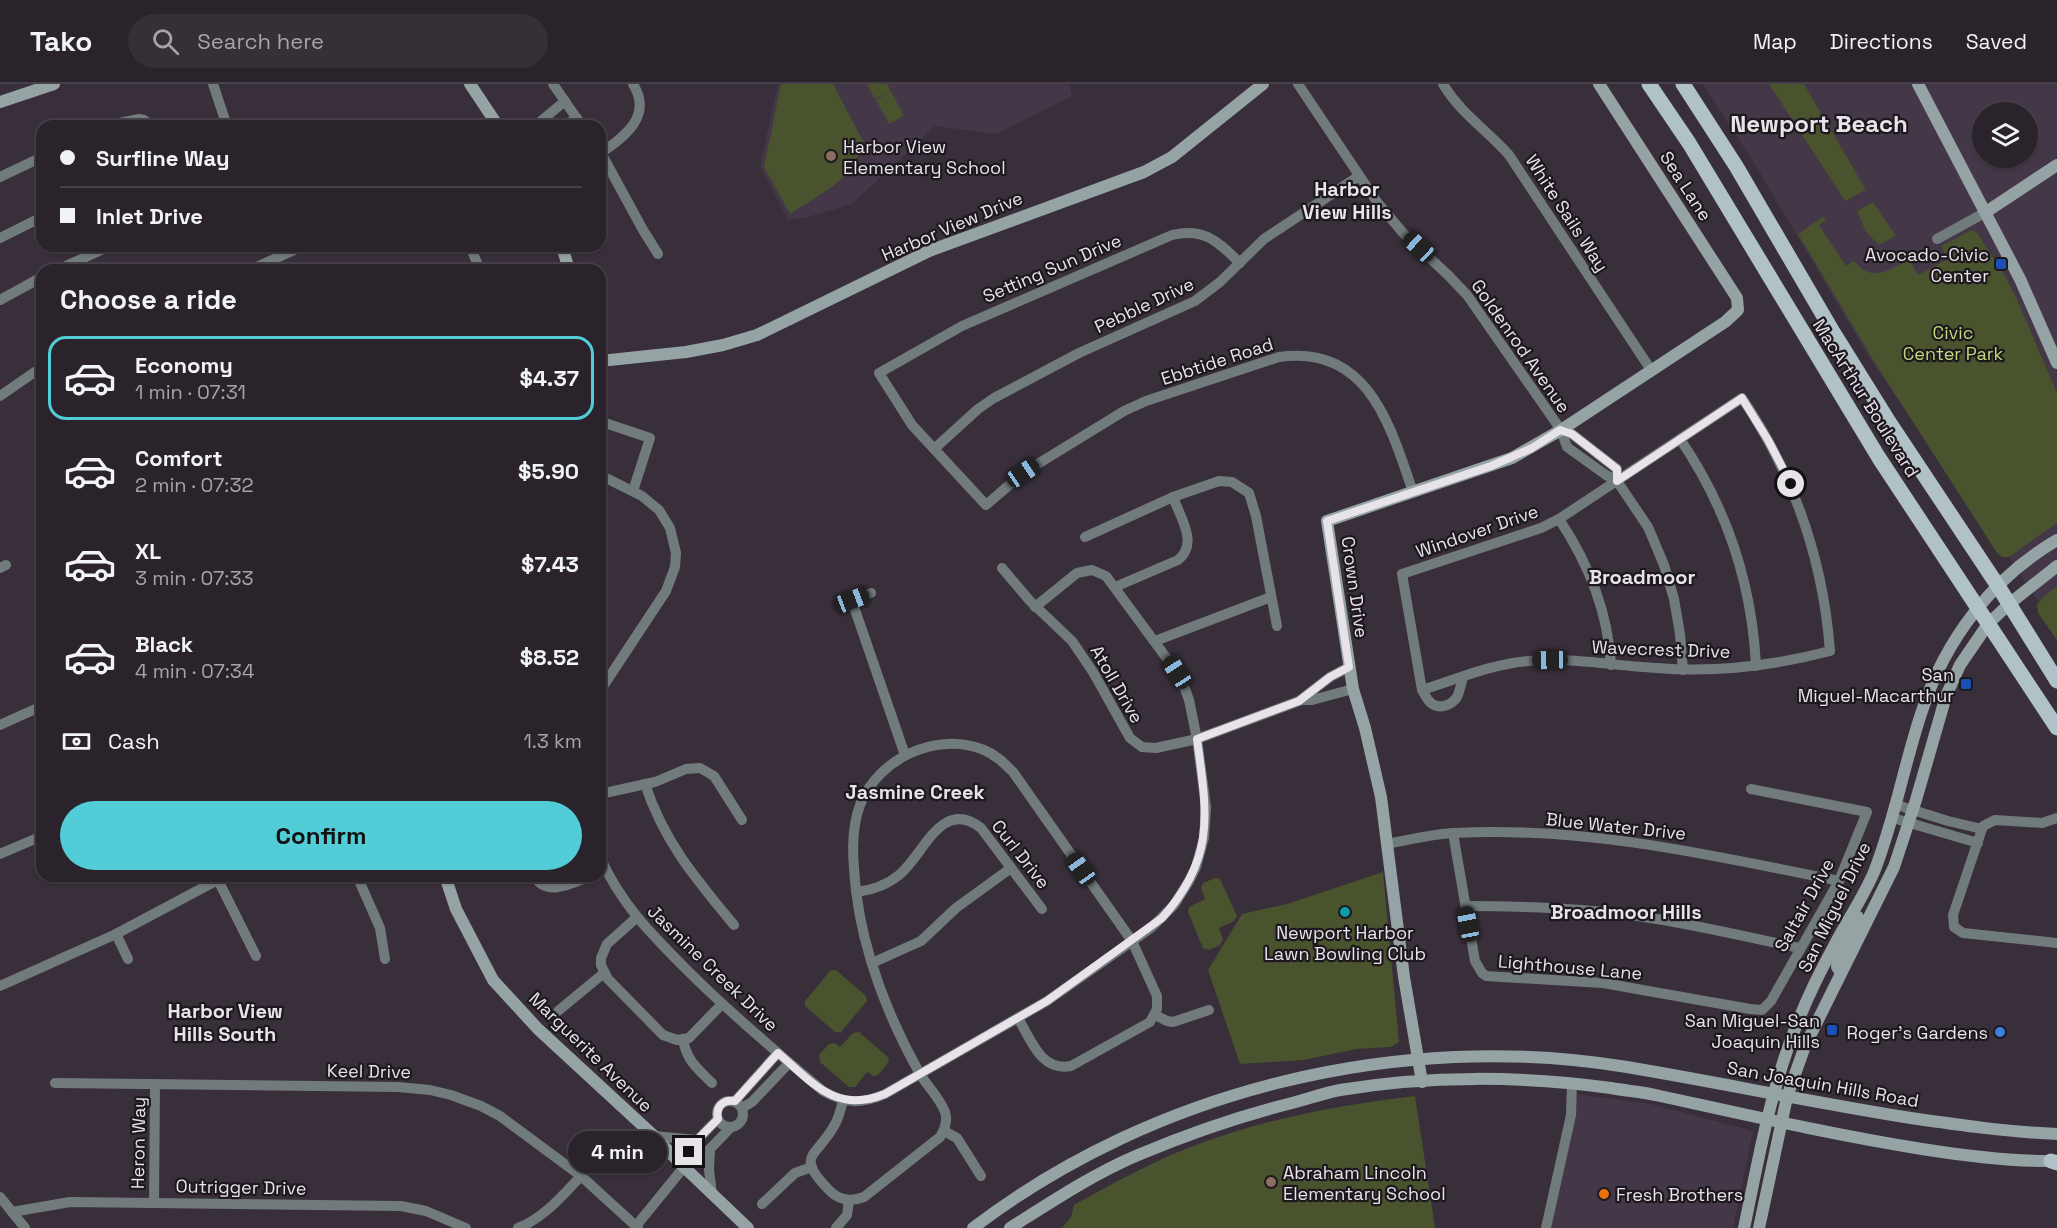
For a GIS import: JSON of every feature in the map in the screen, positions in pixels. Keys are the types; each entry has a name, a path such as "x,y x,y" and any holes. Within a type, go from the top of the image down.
{"main road":[{"path":"0,102 54,84"},
{"path":"470,84 494,120"},
{"name":"Harbor View Drive","path":"606,360 686,352 723,345 757,335 929,251 1144,172 1172,157 1263,84"},
{"name":"Sea Lane","path":"1599,84 1737,298 1738,310"},
{"name":"MacArthur Boulevard","path":"1649,84 1689,143 1879,458 2057,728"},
{"name":"MacArthur Boulevard","path":"1683,84 1736,166 1889,422 1998,586 2057,681"},
{"path":"1918,84 2038,316 2057,363"},
{"path":"1986,212 2057,165"},
{"name":"Crown Drive","path":"1422,1082 1417,1060 1381,797 1365,728 1353,689 1327,521 1512,458 1560,430 1725,322 1738,310"},
{"name":"San Miguel Drive","path":"1744,1228 1772,1094 1794,1032 1832,950 1873,874 1897,805 1912,743 1928,693 1941,662 1966,620 1978,607 2015,570 2057,540"},
{"name":"San Miguel Drive","path":"1759,1228 1787,1096 1805,1046 1894,867 1946,696 1960,665 1988,624 2057,566"},
{"name":"Marguerite Avenue","path":"447,882 456,909 493,980 538,1029 654,1136 748,1228"},
{"path":"1841,973 1837,967 1838,960 1858,918 1861,898"},
{"name":"San Joaquin Hills Road","path":"974,1228 1003,1206 1073,1163 1157,1123 1228,1097 1297,1079 1358,1067 1433,1058 1510,1057 1567,1060 1624,1067 1968,1126 2057,1134"},
{"path":"1010,1228 1064,1194 1135,1156 1259,1111 1339,1090 1464,1079 1544,1080 1572,1083 1657,1095 1877,1142 1949,1153 2055,1162"}],"street":[{"path":"213,84 225,120"},
{"path":"553,84 579,120"},
{"path":"606,148 632,128 639,115 640,104 633,84"},
{"name":"Goldenrod Avenue","path":"1298,84 1381,207 1399,228 1467,295 1560,430 1567,447 1606,476 1617,481 1648,527 1664,565 1678,617 1683,670"},
{"name":"White Sails Way","path":"1443,84 1463,112 1509,155 1651,370"},
{"path":"542,120 565,101"},
{"path":"0,177 36,160"},
{"path":"606,161 658,254"},
{"name":"Pebble Drive","path":"934,449 978,409 994,398 1079,353 1195,301 1220,282 1264,239 1359,176"},
{"path":"1937,239 1986,212"},
{"path":"0,238 36,220"},
{"name":"Setting Sun Drive","path":"934,449 901,410 879,373 962,326 1172,235 1190,232 1209,237 1218,242 1239,262"},
{"path":"70,264 97,252"},
{"path":"263,264 290,252"},
{"path":"0,300 36,280"},
{"name":"Ebbtide Road","path":"934,449 986,506 1023,473 1124,411 1157,397 1292,355 1332,362 1356,377 1365,387 1390,428 1413,492"},
{"path":"0,396 36,371"},
{"name":"Windover Drive","path":"1422,690 1402,574 1541,528 1617,481 1742,398 1780,462 1800,507 1820,578 1830,651"},
{"path":"606,423 650,438 633,491"},
{"path":"1680,440 1711,491 1735,547 1750,606 1756,666"},
{"path":"606,478 651,502 665,519 674,542 675,567 666,591 606,682"},
{"path":"1085,537 1173,497 1219,481 1232,482 1249,493 1256,516 1277,626"},
{"path":"1115,587 1178,560 1186,552 1189,539 1173,497"},
{"path":"1558,519 1586,564 1596,588 1604,613 1611,665"},
{"name":"Atoll Drive","path":"1002,568 1084,656 1135,744 1153,748 1197,739 1302,700"},
{"path":"1018,1018 1044,1061 1063,1068 1071,1066 1145,1026 1155,1015 1158,1004 1157,996 1132,941 1013,772 1003,762 984,751 959,745 934,746 905,755 880,774 861,804 854,834 856,892 862,928 884,998 920,1074 944,1110 946,1117 944,1131 940,1137 864,1197 849,1201 835,1196 816,1176 812,1167 814,1152 834,1127 843,1100 871,1100 920,1074 1047,1001 1132,941 1162,918 1174,905 1189,881 1201,853 1206,807 1197,739 1189,700 1177,672 1107,576 1100,572 1084,570 1077,573 1035,606"},
{"path":"871,593 852,600 905,755"},
{"path":"1155,641 1270,597"},
{"name":"Wavecrest Drive","path":"1422,690 1491,668 1530,661 1550,660 1683,670 1781,663 1830,651"},
{"path":"1302,700 1330,677 1349,667"},
{"path":"1330,677 1335,693"},
{"path":"1422,690 1429,702 1435,706 1445,706 1454,701 1459,694 1462,677"},
{"path":"1302,700 1312,700 1353,689"},
{"path":"0,725 36,709"},
{"path":"606,793 668,778 686,769 700,768 714,776 742,820"},
{"path":"645,784 659,821 676,852 734,925"},
{"name":"Saltair Drive","path":"1751,789 1867,812 1839,880 1771,1001 1762,1010"},
{"path":"1897,805 1911,816 1978,843"},
{"path":"1893,818 1911,816 1982,829"},
{"path":"2057,818 2042,823 1995,820 1987,822 1982,829 1953,915 1954,927 1963,933 2057,943"},
{"name":"Curl Drive","path":"856,892 875,888 898,877 943,823 952,820 967,820 981,828 1042,909"},
{"name":"Blue Water Drive","path":"1386,844 1453,833 1585,836 1648,844 1839,880"},
{"name":"Lighthouse Lane","path":"1453,833 1476,960 1479,969 1486,976 1603,983 1750,1010 1762,1010"},
{"path":"0,854 36,839"},
{"path":"872,963 921,940 956,908 1011,868"},
{"name":"Jasmine Creek Drive","path":"606,876 636,918 721,1005 824,1091 843,1100"},
{"path":"0,986 116,934 214,882"},
{"path":"223,882 256,956"},
{"path":"360,882 380,928 385,959"},
{"path":"539,882 542,886 555,888 573,882"},
{"path":"1465,906 1523,906 1639,916 1800,948"},
{"path":"636,918 607,944 603,950 601,964 604,973 663,1035 669,1039 683,1040 695,1033 721,1005"},
{"path":"116,934 128,959"},
{"path":"558,1011 604,973"},
{"path":"1155,1015 1173,1022 1209,1010"},
{"path":"683,1040 686,1055 712,1083"},
{"path":"637,1227 684,1167 710,1149 731,1127 739,1124 741,1121 739,1105 778,1053"},
{"path":"731,1127 723,1125 718,1119 717,1111 722,1103 739,1105 752,1102 789,1063"},
{"name":"Keel Drive","path":"55,1083 398,1087 430,1090 471,1102 500,1116 581,1176 637,1227"},
{"path":"1546,1228 1570,1115 1572,1083"},
{"name":"Heron Way","path":"154,1203 155,1084"},
{"path":"684,1167 689,1152 697,1140 718,1119"},
{"path":"944,1131 957,1138 981,1176"},
{"path":"654,1136 697,1140"},
{"path":"710,1149 709,1170 712,1194"},
{"path":"762,1204 795,1173 812,1167"},
{"path":"518,1228 538,1218 581,1176"},
{"path":"0,1197 25,1228"},
{"path":"836,1228 847,1215 849,1201"},
{"name":"Outrigger Drive","path":"12,1212 70,1202 401,1206 426,1212 466,1228"}],"shaded area":[{"name":"Harbor View Elementary School","path":"778,84 1069,84 1072,96 996,134 935,126 852,204 808,217 788,220 760,166"},
{"path":"1703,84 2057,84 2057,640 2039,602 2007,554 2001,553 1871,360 1756,166"},
{"path":"1577,1094 1651,1104 1753,1131 1733,1228 1551,1228"}],"green space":[{"path":"781,84 833,84 864,143 851,171 832,187 790,214 764,167"},
{"path":"867,84 887,84 904,116 889,124 876,100 889,92 875,99"},
{"path":"1769,84 1804,84 1866,190 1845,201"},
{"path":"1873,202 1896,236 1879,245 1866,232 1857,211"},
{"name":"Civic Center Park","path":"1824,216 1826,220 1819,225 1846,266 1854,261 1867,272 1880,273 1909,259 1918,275 1948,259 1941,246 1972,230 1977,233 2005,276 2057,393 2057,523 2009,557 2002,557 1997,553 1872,358 1798,234"},
{"path":"2057,586 2057,640 2038,613 2037,605"},
{"path":"1383,872 1399,1042 1391,1047 1356,1049 1304,1060 1240,1064 1208,970 1242,914 1287,904"},
{"path":"1215,878 1220,879 1237,916 1234,921 1219,928 1223,939 1220,945 1209,950 1203,948 1188,912 1189,907 1205,899 1201,888 1203,883"},
{"path":"836,970 866,996 867,1001 841,1032 835,1032 805,1006 805,1001 830,971"},
{"path":"859,1032 889,1058 888,1063 878,1075 873,1076 867,1072 855,1087 849,1087 820,1062 819,1055 829,1044 835,1043 840,1047 853,1033"},
{"name":"Abraham Lincoln Elementary School","path":"1415,1096 1435,1228 1062,1228 1071,1217 1074,1205 1147,1166 1193,1146 1247,1128 1302,1114"}],"place":[{"name":"Harbor View Elementary School","path":"831,156"},
{"name":"Avocado-Civic Center","path":"2001,264"},
{"name":"San Miguel-Macarthur","path":"1966,684"},
{"name":"Newport Harbor Lawn Bowling Club","path":"1345,912"},
{"name":"San Miguel-San Joaquin Hills","path":"1832,1030"},
{"name":"Roger's Gardens","path":"2000,1032"},
{"name":"Abraham Lincoln Elementary School","path":"1271,1182"},
{"name":"Fresh Brothers","path":"1604,1194"}],"district":[{"name":"Newport Beach","path":"1819,123"},
{"name":"Harbor View Hills","path":"1347,200"},
{"name":"Broadmoor","path":"1642,577"},
{"name":"Jasmine Creek","path":"915,792"},
{"name":"Broadmoor Hills","path":"1626,912"},
{"name":"Harbor View Hills South","path":"225,1022"}],"route":[{"path":"689,1152 697,1140 718,1119 717,1111 722,1103 735,1101 778,1053 834,1097 852,1101 871,1100 1047,1001 1162,918 1174,905 1189,881 1201,853 1204,838 1206,807 1197,739 1302,700 1330,677 1349,667 1327,521 1512,458 1560,430 1572,434 1609,461 1617,469 1617,481 1742,398 1791,484"}]}
